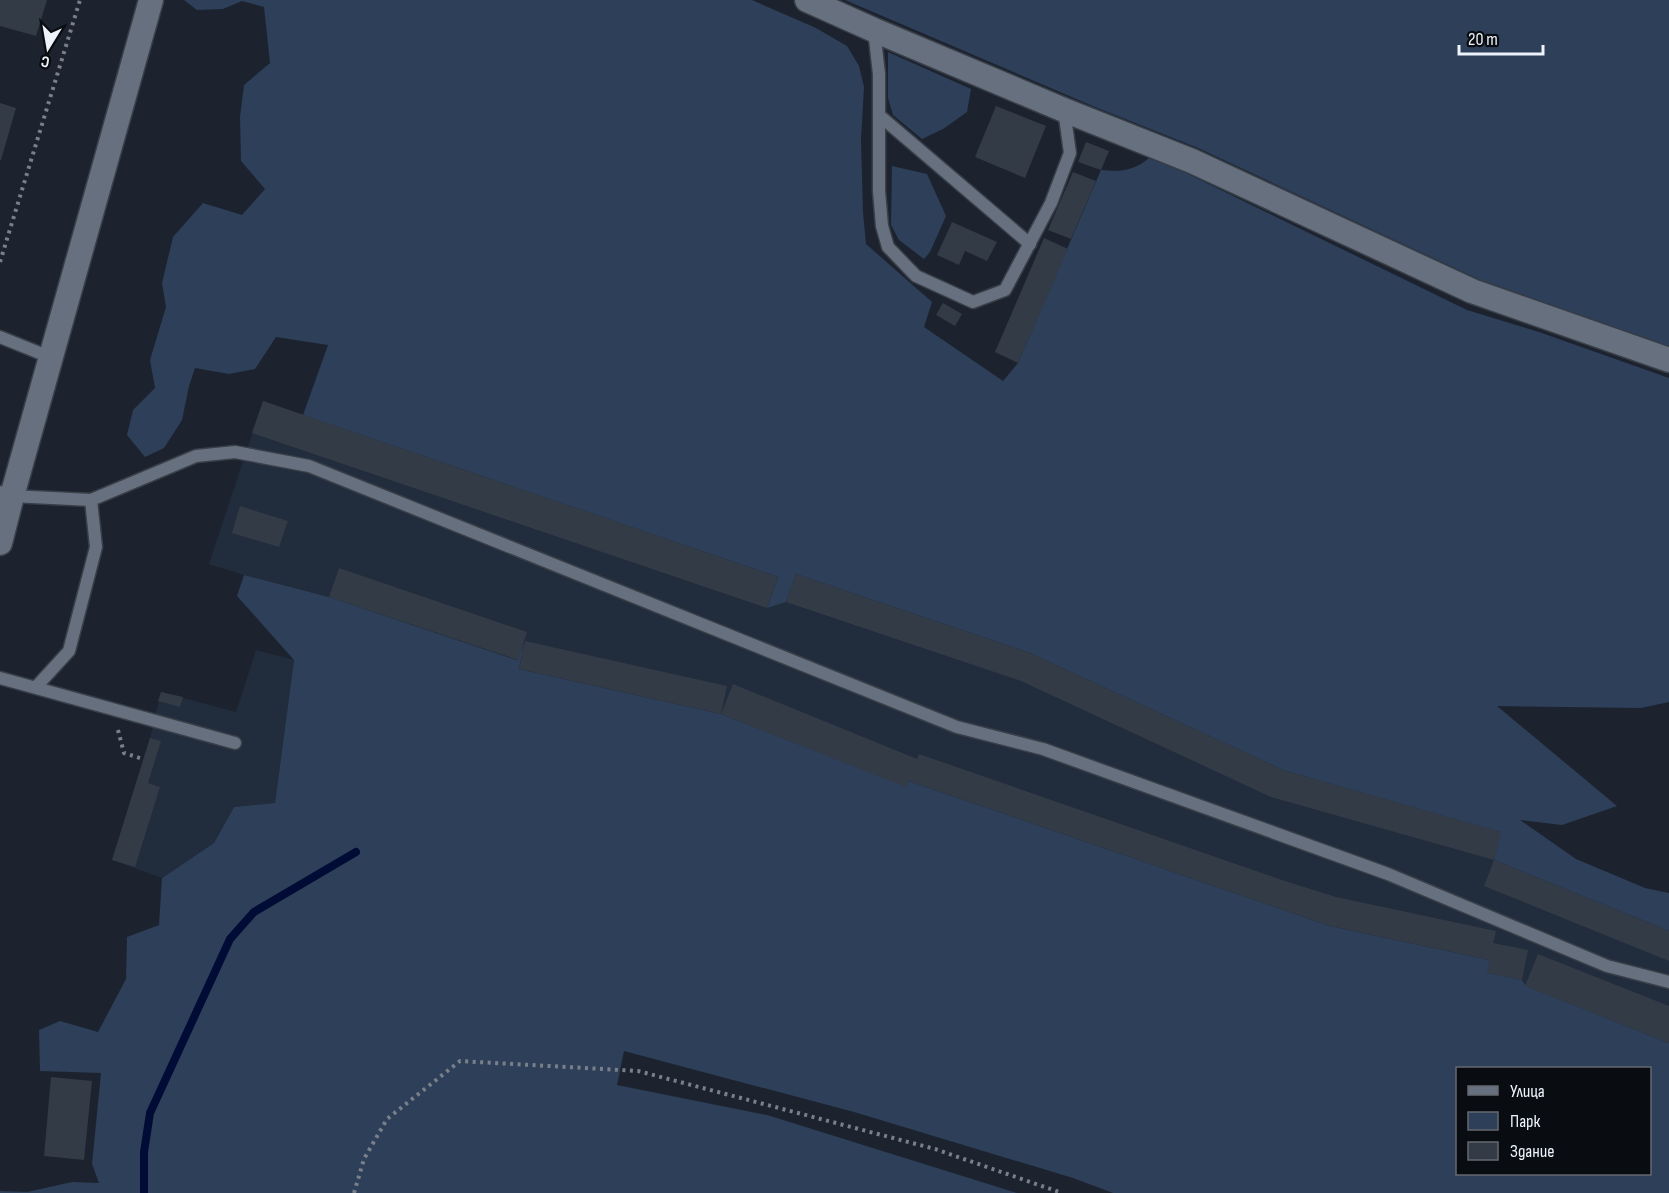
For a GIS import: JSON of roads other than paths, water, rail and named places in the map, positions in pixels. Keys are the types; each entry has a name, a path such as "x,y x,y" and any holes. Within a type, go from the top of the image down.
{"street":[{"path":"0,543 6,494 52,358 151,0"},
{"path":"807,0 1064,110 1192,160 1472,291 1669,360"}],"lane":[{"path":"874,30 879,74 879,191 882,226 888,247 916,276 973,302 1005,290 1051,203 1070,153 1064,110"},
{"path":"880,116 1030,244"},
{"path":"0,337 52,358"},
{"path":"6,494 91,500 196,456 235,452 309,466 957,727 1043,749 1388,874 1607,966 1669,982"},
{"path":"36,687 69,651 96,547 91,500"},
{"path":"0,678 235,743"}],"waterway":[{"path":"144,1193 144,1152 150,1113 230,939 254,912 356,852"}]}
